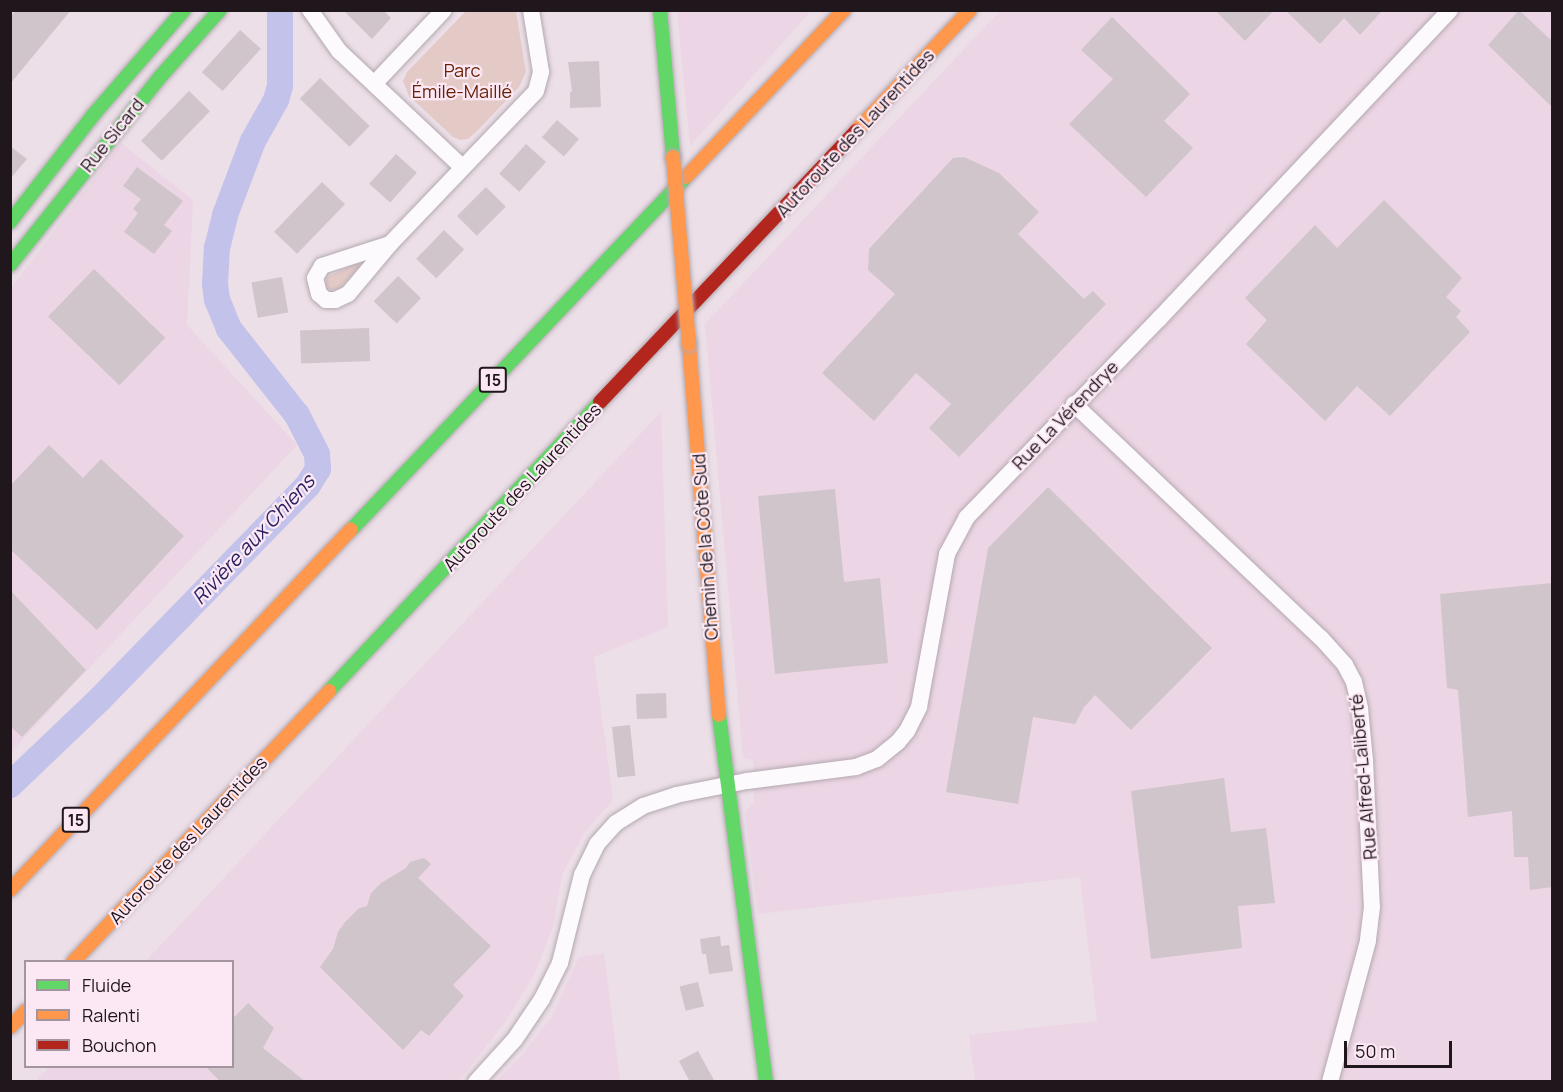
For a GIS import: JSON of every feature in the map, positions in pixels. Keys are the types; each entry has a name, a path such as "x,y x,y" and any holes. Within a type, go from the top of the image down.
{"main road":[{"name":"Rue Sicard","path":"10,222 114,91 184,10"},
{"name":"Rue Sicard","path":"10,265 77,178 160,77 220,10"},
{"name":"Chemin de la Côte Sud","path":"660,10 714,661 766,1082"},
{"name":"15","path":"10,890 844,10"},
{"name":"Autoroute des Laurentides","path":"75,960 970,10"},
{"path":"56,162 77,178"},
{"path":"10,1027 24,1013"}],"street":[{"path":"310,10 331,42 463,168"},
{"path":"375,83 444,10"},
{"path":"390,244 538,87 541,72 531,10"},
{"name":"Rue La Vérendrye","path":"476,1082 525,1027 552,982 563,950 582,875 603,837 625,817 652,802 729,785 856,767 877,759 898,742 914,720 919,707 944,569 956,533 967,517 1165,312 1450,10"},
{"name":"Rue Alfred-Laliberté","path":"1074,404 1321,638 1345,664 1354,682 1360,708 1364,749 1372,907 1368,941 1330,1082"}],"shaded area":[{"path":"677,11 811,11 690,146"},
{"path":"1000,11 1552,11 1552,1081 975,1081 969,1035 1097,1021 1080,877 758,914 745,813 754,802 753,760 743,758 705,324"},
{"path":"121,143 193,200 187,325 297,445 11,752 10,289"},
{"path":"661,412 668,627 594,657 613,800 584,833 562,875 554,924 535,973 507,1020 459,1081 35,1082 48,1068 234,1068 234,960 147,960"},
{"path":"604,953 620,1081 496,1081 523,1054 552,1016 579,957"}],"green space":[{"name":"Parc Émile-Maillé","path":"466,11 516,11 526,72 519,87 477,131 468,139 460,140 453,137 409,96 403,81 407,72"},
{"path":"357,263 360,267 339,289 331,290 326,286 327,277"}],"building":[{"path":"16,10 71,10 10,84 10,17"},
{"path":"343,10 383,10 391,18 372,39"},
{"path":"1215,10 1274,10 1245,41"},
{"path":"1285,10 1383,10 1360,35 1344,18 1320,44"},
{"path":"1519,10 1552,41 1552,107 1488,45"},
{"path":"1112,17 1190,94 1164,121 1193,148 1146,197 1069,124 1113,79 1081,50"},
{"path":"240,30 261,49 223,91 202,72"},
{"path":"599,61 601,107 570,108 570,92 572,91 568,62"},
{"path":"320,78 370,126 349,147 300,99"},
{"path":"189,91 210,111 162,161 141,141"},
{"path":"557,120 579,139 564,156 542,137"},
{"path":"526,144 546,162 519,192 499,174"},
{"path":"10,146 27,159 10,179"},
{"path":"396,154 417,173 390,202 369,184"},
{"path":"964,157 999,173 1039,212 1018,234 1084,299 1093,291 1106,304 959,457 929,428 951,404 916,373 874,421 822,373 895,294 868,270 869,249 953,158"},
{"path":"137,167 183,201 164,225 172,231 154,254 124,232 138,213 133,209 141,199 123,186"},
{"path":"322,182 345,204 297,254 274,232"},
{"path":"486,187 506,207 477,236 457,216"},
{"path":"1384,200 1462,278 1446,297 1461,311 1456,317 1470,332 1390,416 1357,386 1325,421 1246,344 1267,320 1245,298 1315,225 1337,248"},
{"path":"444,230 464,249 436,278 416,259"},
{"path":"94,269 165,338 119,385 48,316"},
{"path":"398,276 421,298 397,323 374,301"},
{"path":"282,277 288,312 258,318 251,282"},
{"path":"369,328 370,361 301,363 300,330"},
{"path":"49,445 83,478 101,459 184,536 97,630 10,549 10,486"},
{"path":"1048,487 1212,648 1131,730 1095,695 1084,707 1075,724 1033,717 1018,804 946,792 988,548"},
{"path":"835,489 844,582 880,578 888,663 775,674 758,496"},
{"path":"1552,583 1552,887 1530,890 1528,857 1514,857 1512,811 1468,817 1458,690 1447,688 1440,594"},
{"path":"10,590 86,670 22,737 10,726"},
{"path":"666,693 667,718 637,719 636,694"},
{"path":"630,725 635,776 617,778 612,727"},
{"path":"1224,778 1231,832 1266,828 1275,903 1238,906 1242,948 1151,959 1131,791"},
{"path":"424,858 431,864 418,878 491,946 453,985 464,996 429,1036 421,1030 403,1050 320,967 333,949 338,932 358,909 367,906 371,893 381,883 406,868 410,862"},
{"path":"720,936 721,946 729,945 733,971 709,974 706,954 702,954 700,939"},
{"path":"698,982 704,1006 686,1011 680,987"},
{"path":"248,1003 274,1028 263,1048 306,1082 221,1082 207,1068 234,1068 234,1017"},
{"path":"698,1051 715,1082 690,1082 679,1061"}],"waterway":[{"name":"Rivière aux Chiens","path":"10,785 100,699 308,485 318,469 317,454 297,415 229,329 217,300 215,284 217,248 225,215 253,141 276,100 280,86 280,10"}],"traffic: fast":[{"path":"10,222 94,114 184,10"},
{"path":"10,265 160,77 220,10"},
{"path":"660,10 673,157"},
{"path":"351,530 686,177"},
{"path":"329,691 600,402"},
{"path":"719,715 766,1082"}],"traffic: slow":[{"path":"686,177 844,10"},
{"path":"856,131 970,10"},
{"path":"673,157 689,344"},
{"path":"689,344 719,715"},
{"path":"10,890 351,530"},
{"path":"75,960 329,691"},
{"path":"10,1027 24,1013"}],"traffic: jam":[{"path":"600,402 856,131"}]}
